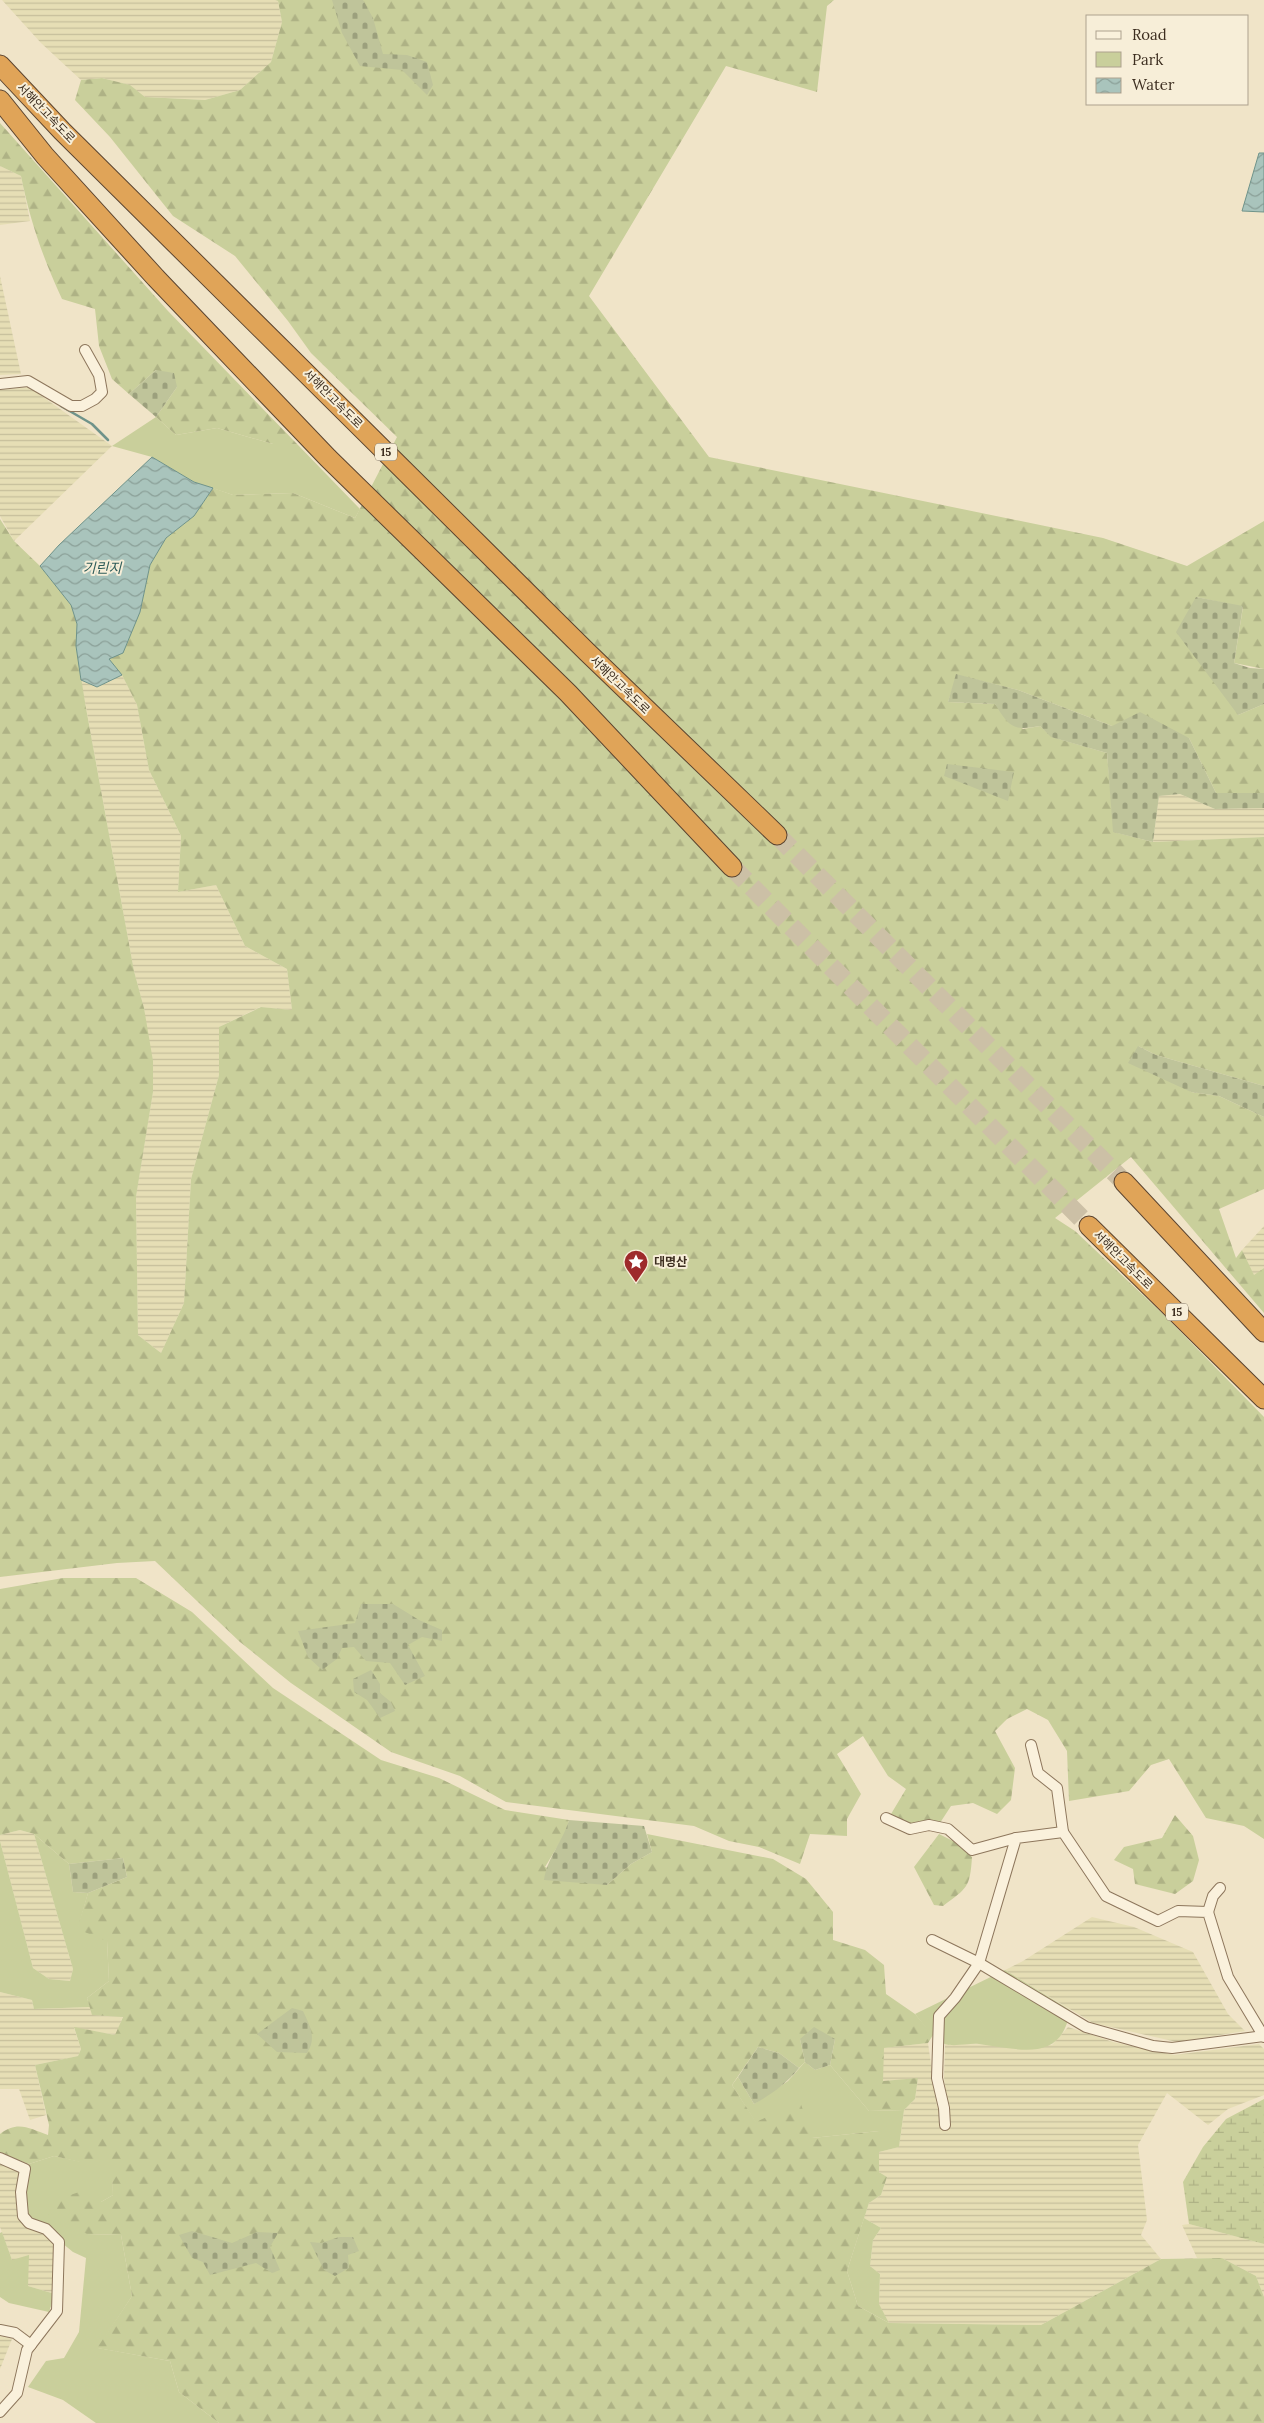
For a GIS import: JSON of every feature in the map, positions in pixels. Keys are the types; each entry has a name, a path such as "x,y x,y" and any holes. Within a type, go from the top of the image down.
{"highway":[{"name":"서해안고속도로","path":"0,65 62,131 587,652 777,835"},
{"name":"서해안고속도로","path":"0,100 45,156 156,278 328,458 568,693 732,867"},
{"path":"1124,1182 1264,1332"},
{"name":"서해안고속도로","path":"1089,1226 1264,1399"}],"street":[{"path":"0,384 28,381 71,406 82,406 95,399 102,392 99,375 85,350"},
{"path":"1031,1745 1038,1773 1057,1788 1063,1832 1106,1896 1158,1921 1178,1911 1208,1912"},
{"path":"886,1818 910,1829 929,1825 948,1829 972,1850 1016,1838 1063,1832"},
{"path":"945,2125 944,2108 937,2078 940,2016 979,1963 1016,1838"},
{"path":"932,1940 979,1963 1086,2027 1153,2046 1172,2048 1264,2036 1228,1977 1208,1912 1213,1896 1220,1888"},
{"path":"0,2158 25,2169 20,2192 22,2216 29,2223 46,2229 59,2242 57,2310 27,2350 17,2393 0,2412"},
{"path":"0,2330 16,2334 31,2345"}],"shaded area":[{"path":"2,0 275,0 278,1 282,22 271,62 240,90 205,100 145,97 129,85 102,78 81,80 41,43"},
{"path":"0,166 21,176 30,221 0,225"},
{"path":"0,276 21,374 0,375"},
{"path":"29,387 112,446 14,541 0,516 0,390"},
{"path":"122,675 137,705 149,770 181,836 178,892 216,885 245,946 287,969 292,1010 260,1007 219,1027 219,1075 191,1179 184,1303 161,1353 138,1335 136,1197 153,1092 144,1008 134,971 81,680 97,687"},
{"path":"1180,794 1215,809 1264,808 1264,837 1153,842 1159,796"},
{"path":"1264,1226 1264,1268 1254,1276 1242,1250"},
{"path":"20,1830 34,1834 73,1969 70,1981 49,1979 33,1968 0,1841 0,1835"},
{"path":"1092,1917 1134,1927 1193,1952 1228,2014 1245,2031 1177,2042 1093,2023 1005,1970 1023,1961"},
{"path":"0,1992 32,2000 34,2009 90,2007 93,2015 123,2016 116,2035 74,2028 81,2049 78,2056 35,2065 46,2115 30,2120 19,2089 0,2089"},
{"path":"1068,2027 1113,2042 1174,2055 1259,2044 1264,2049 1264,2095 1228,2109 1208,2125 1167,2093 1138,2145 1147,2220 1141,2235 1161,2259 1041,2325 889,2323 879,2305 880,2274 870,2266 873,2240 881,2228 864,2218 869,2203 881,2195 887,2177 879,2172 879,2152 899,2147 904,2110 915,2099 918,2079 883,2081 883,2048 928,2043 937,2106 947,2109 944,2077 945,2044 1052,2045"},
{"path":"0,2162 22,2171 26,2226 47,2236 55,2244 55,2294 28,2286 12,2260 0,2227"},
{"path":"1189,2224 1264,2244 1264,2297 1256,2276 1222,2258 1197,2258 1182,2225"},
{"path":"0,2336 12,2339 0,2369"}],"green space":[{"path":"275,0 834,0 827,6 817,92 726,66 589,296 709,457 1103,538 1187,566 1264,521 1264,669 1234,663 1243,607 1196,597 1238,715 1264,704 1264,793 1216,793 1189,738 1112,726 1018,690 957,675 948,702 995,704 1023,729 1040,726 1052,737 1107,753 1114,832 1153,842 1264,837 1264,1086 1156,1055 1138,1046 1191,1092 1219,1096 1264,1117 1264,1189 1219,1209 1236,1258 1242,1250 1254,1275 1264,1268 1264,1313 1131,1157 1055,1218 1075,1231 1164,1315 1264,1417 1264,1839 1244,1826 1206,1818 1169,1759 1151,1765 1129,1791 1069,1801 1067,1751 1048,1720 1027,1709 1007,1719 995,1731 1015,1768 1011,1800 997,1814 973,1803 951,1806 938,1826 912,1825 891,1814 906,1789 888,1776 863,1736 837,1754 861,1794 847,1819 847,1836 810,1834 800,1864 759,1847 729,1841 694,1826 506,1802 460,1776 391,1752 291,1683 240,1642 155,1561 117,1563 0,1577 0,519 14,541 40,566 71,605 77,624 76,646 86,708 134,971 144,1008 153,1061 153,1092 136,1197 138,1335 161,1353 184,1303 191,1179 219,1075 219,1027 261,1007 292,1010 287,969 245,946 216,885 178,892 181,836 149,770 137,705 122,675 108,659 140,612 150,565 166,538 194,516 213,488 233,495 293,493 355,518 397,437 311,353 288,321 235,256 173,216 110,137 75,100 81,80 102,78 130,85 145,97 205,100 240,90 271,62 282,22 278,1"},
{"path":"332,0 363,0 373,18 383,54 407,55 427,62 433,85 427,95 402,70 360,66 342,33"},
{"path":"0,123 168,311 297,444 273,444 217,428 176,435 156,417 177,387 156,370 129,394 112,379 99,346 95,309 62,299 38,239 21,176 0,166"},
{"path":"156,370 174,373 177,387 156,417 129,394"},
{"path":"156,417 176,435 217,428 273,444 297,444 360,509 355,518 293,493 233,495 194,482 152,457 112,446"},
{"path":"1196,597 1243,606 1234,663 1250,668 1264,669 1264,704 1238,715 1176,632"},
{"path":"956,674 1018,690 1112,726 1140,712 1189,738 1216,793 1264,793 1264,808 1215,809 1180,794 1159,796 1153,842 1113,832 1107,753 1051,737 1040,726 1024,728 1013,726 1004,718 995,704 948,702"},
{"path":"947,764 1014,772 1008,801 944,776"},
{"path":"1138,1046 1156,1055 1264,1086 1264,1117 1219,1096 1191,1092 1128,1063"},
{"path":"63,1578 136,1578 192,1612 273,1688 381,1760 439,1778 505,1810 569,1820 565,1834 545,1867 607,1885 631,1864 652,1852 647,1834 773,1859 806,1879 833,1912 833,1940 865,1950 884,1965 886,1994 915,2014 933,2035 928,2043 884,2048 883,2081 918,2078 915,2099 904,2110 869,2111 830,2065 835,2039 800,2039 805,2062 799,2068 779,2053 758,2047 732,2085 756,2122 800,2101 812,2138 879,2131 879,2172 887,2177 881,2195 869,2203 847,2271 858,2306 889,2323 1041,2325 1161,2259 1222,2258 1256,2276 1264,2297 1264,2423 219,2423 179,2392 170,2361 97,2348 132,2296 121,2235 87,2234 48,2214 53,2201 79,2192 101,2202 113,2195 111,2163 84,2163 54,2156 29,2164 0,2153 0,2134 13,2127 30,2128 48,2135 49,2125 35,2065 78,2056 81,2049 74,2027 115,2035 123,2017 92,2015 87,1998 109,1981 107,1941 77,1929 88,1893 127,1877 123,1858 69,1864 34,1834 20,1830 0,1835 0,1589"},
{"path":"361,1604 393,1604 419,1620 442,1630 442,1641 422,1637 408,1645 425,1676 405,1685 390,1663 366,1661 354,1647 342,1648 337,1659 322,1670 308,1657 298,1631 355,1623"},
{"path":"371,1670 380,1684 380,1693 391,1702 395,1711 380,1718 367,1700 354,1692 353,1679"},
{"path":"1175,1815 1193,1836 1199,1860 1193,1881 1175,1894 1135,1884 1133,1869 1114,1860 1124,1847 1162,1838"},
{"path":"569,1820 644,1826 652,1852 631,1864 607,1885 544,1880 548,1864"},
{"path":"34,1834 69,1864 73,1892 88,1893 78,1928 107,1940 109,1981 87,1998 90,2007 34,2009 32,2000 0,1992 0,1841 33,1968 49,1979 70,1981 73,1969"},
{"path":"939,1834 953,1841 972,1857 970,1875 966,1886 943,1906 934,1905 914,1867"},
{"path":"123,1858 127,1877 88,1893 73,1892 69,1864"},
{"path":"1005,1970 1070,2010 1065,2027 1058,2039 1048,2046 1023,2050 979,2044 945,2044 932,2035 915,2014"},
{"path":"292,2008 303,2011 310,2027 312,2042 307,2053 277,2052 257,2034"},
{"path":"814,2027 835,2039 830,2065 815,2070 805,2062 800,2039"},
{"path":"758,2047 779,2053 799,2068 778,2088 754,2104 738,2077"},
{"path":"805,2062 815,2070 830,2065 869,2111 904,2110 899,2147 879,2152 879,2131 812,2138 756,2123 732,2085 738,2077 754,2104 788,2081"},
{"path":"1264,2099 1264,2244 1189,2224 1183,2182 1203,2147 1226,2119"},
{"path":"54,2156 82,2162 112,2163 113,2195 101,2202 87,2234 121,2235 132,2296 98,2348 170,2361 179,2392 219,2423 96,2423 63,2400 28,2387 46,2361 64,2358 79,2332 86,2258 73,2252 24,2212 25,2183 29,2164"},
{"path":"864,2218 881,2228 873,2240 870,2266 880,2274 879,2304 889,2323 858,2306 847,2271"},
{"path":"192,2231 232,2243 257,2232 278,2233 270,2247 280,2270 272,2273 256,2263 210,2275 203,2262 192,2258 179,2235"},
{"path":"2,2232 12,2260 29,2255 28,2286 55,2294 49,2312 9,2303 0,2297 0,2233"},
{"path":"339,2237 353,2237 359,2251 348,2255 349,2268 335,2276 324,2270 310,2242 321,2243"}],"water":[{"path":"1259,153 1264,153 1264,212 1242,211"},
{"name":"기린지","path":"152,457 194,482 213,488 194,516 166,538 150,565 140,612 123,653 109,659 122,675 97,687 81,680 76,646 77,624 71,605 40,566 59,545"}],"waterway":[{"path":"61,406 92,424 108,440"}],"tunnel":[{"path":"777,835 1124,1182"},
{"path":"732,867 1089,1226"}],"place":[{"name":"대명산","path":"636,1283"}]}
